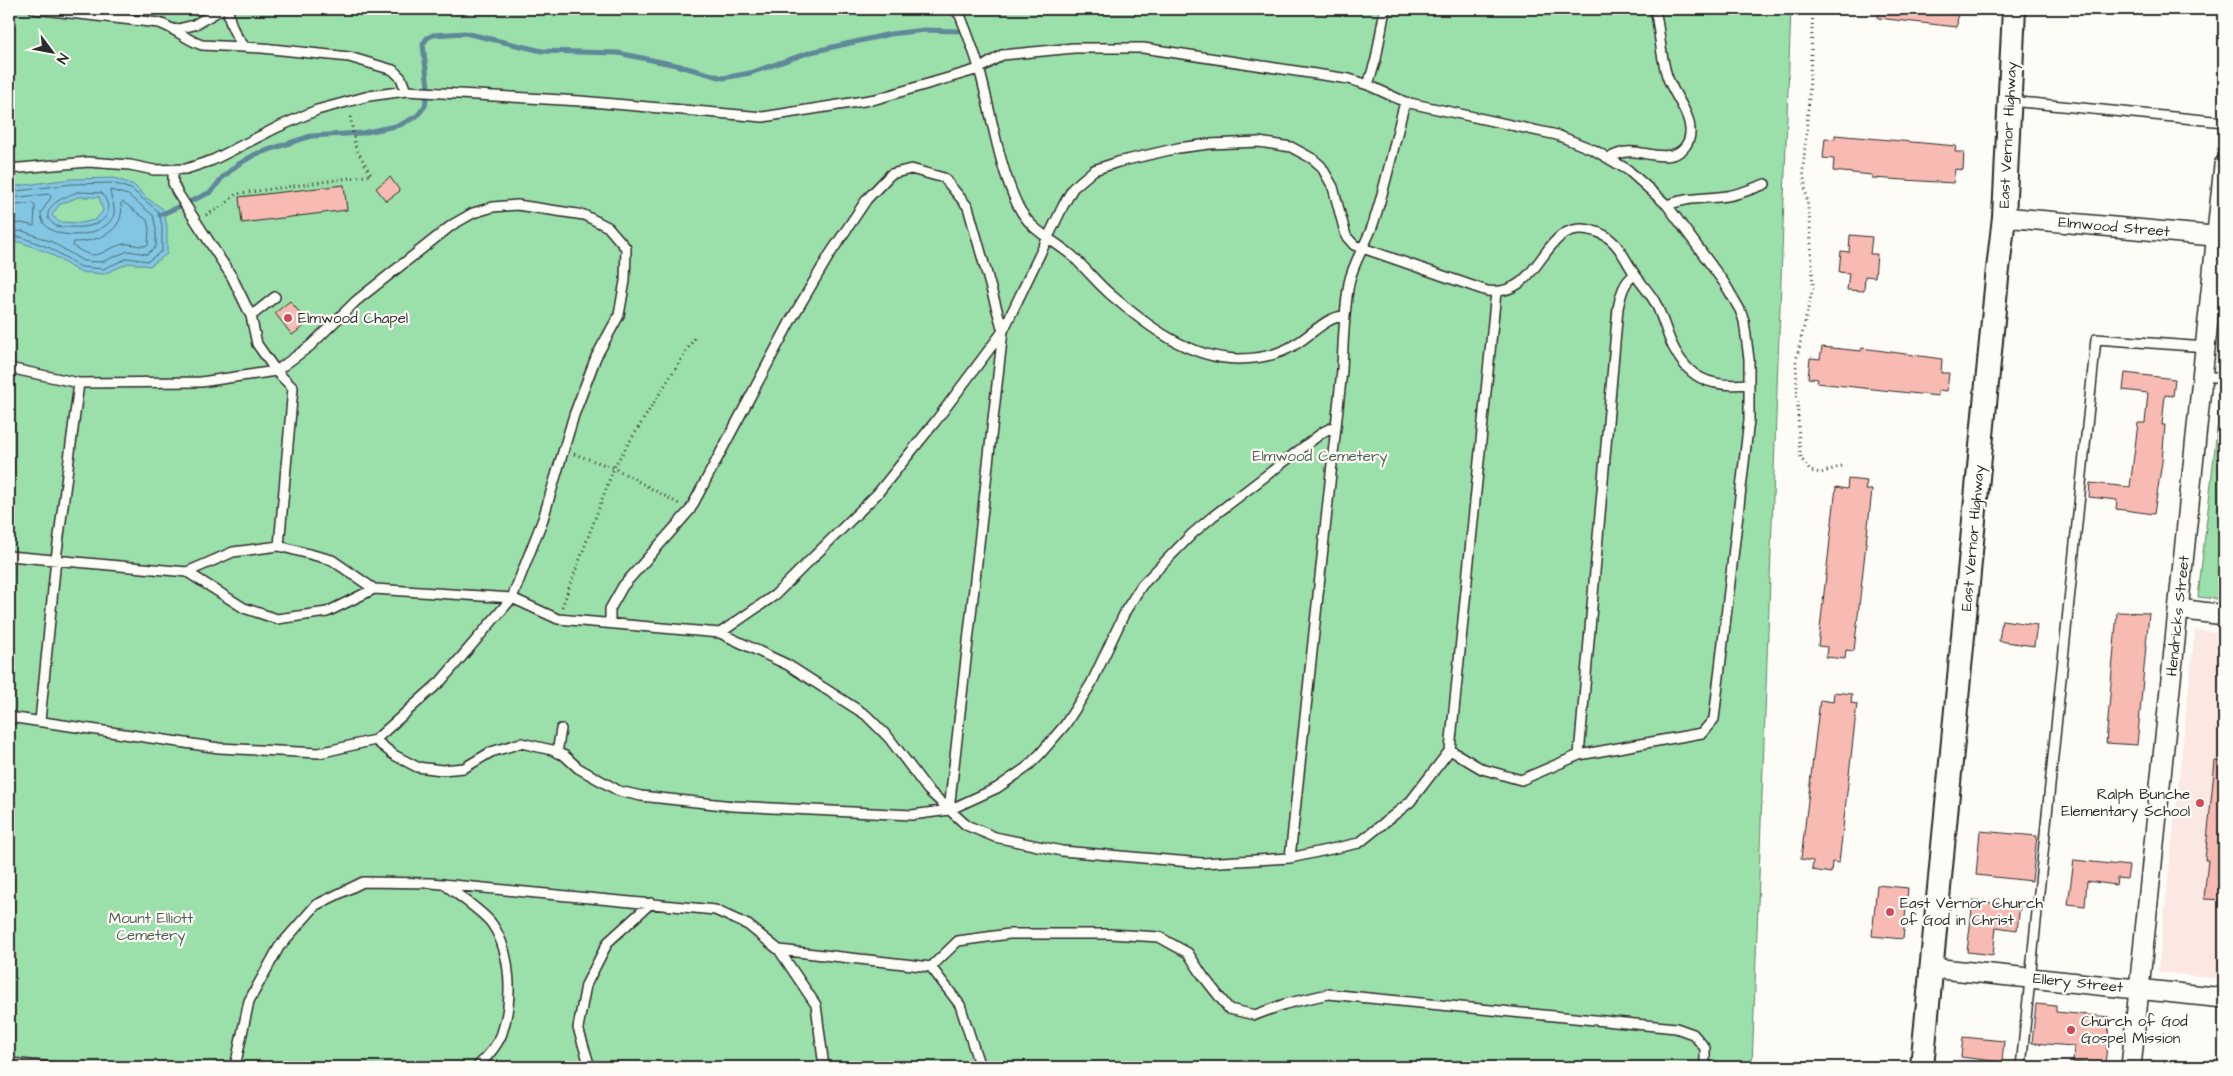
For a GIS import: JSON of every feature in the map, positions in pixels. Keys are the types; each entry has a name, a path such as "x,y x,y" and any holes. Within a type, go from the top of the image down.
{"street":[{"name":"East Vernor Highway","path":"1922,1067 1996,282 2004,217 2014,9"},
{"name":"Hendricks Street","path":"2131,1067 2206,347 2221,237 2224,165"},
{"name":"Elmwood Street","path":"2004,217 2221,237"},
{"path":"2178,609 2224,614"},
{"name":"Ellery Street","path":"1932,968 2224,998"}],"lane":[{"path":"34,9 159,23 194,43 202,45 245,47 349,57 393,70 401,78 406,91"},
{"path":"174,30 194,25 222,9"},
{"path":"228,9 232,27 237,38 245,47"},
{"path":"954,9 960,14 979,69 1008,180 1023,214 1033,228 1046,239 1069,253 1109,293 1175,342 1205,353 1236,359 1249,359 1276,353 1299,343 1332,319 1344,316"},
{"path":"1368,85 1376,59 1385,9"},
{"path":"1609,158 1620,152 1634,151 1658,155 1674,154 1686,146 1689,138 1689,122 1674,94 1663,62 1655,9"},
{"path":"9,169 88,162 109,162 173,171 186,169 213,160 278,126 332,105 406,91 580,101 763,117 876,99 979,69 1002,55 1074,48 1142,48 1349,79 1368,85 1405,102 1557,135 1576,141 1628,170 1667,205 1708,258 1740,310 1748,346 1749,420 1714,719 1702,733 1579,755 1521,780 1482,769 1450,750"},
{"path":"2010,101 2224,122"},
{"path":"1290,858 1342,370 1344,316 1349,282 1354,264 1378,207 1405,102"},
{"path":"720,633 775,595 877,494 935,422 1003,331 1035,268 1046,239 1073,188 1094,170 1118,162 1178,148 1209,144 1260,142 1291,147 1313,159 1321,166 1333,187 1346,236 1354,245 1487,291 1496,292 1513,289 1531,275 1554,241 1570,230 1593,230 1608,236 1620,250 1634,275 1655,303 1670,340 1689,370 1710,383 1729,386 1748,384"},
{"path":"610,622 610,610 623,586 690,510 791,320 830,254 867,198 891,174 911,169 944,178 968,207 1003,331 949,810"},
{"path":"173,171 173,183 177,192 232,277 251,316 257,344 276,371 293,388 279,546"},
{"path":"1667,205 1690,199 1726,196 1745,192 1765,184"},
{"path":"9,368 79,383 201,382 276,371 310,346 356,301 452,225 473,213 493,207 517,205 584,215 608,227 626,248 625,281 619,315 596,357 574,415 543,519 512,598 440,681 375,740 319,753 219,748 9,717"},
{"path":"1579,755 1618,308 1622,289 1634,275"},
{"path":"9,556 187,572 244,608 277,619 327,612 374,589 512,598 558,619 720,633 788,665 866,715 889,738 928,790 966,825 985,835 1062,851 1202,863 1290,858 1359,843 1410,802 1450,750 1496,292"},
{"path":"251,316 275,297"},
{"path":"2021,1067 2096,339 2206,347"},
{"path":"2203,376 2224,378"},
{"path":"40,721 56,560 79,383"},
{"path":"375,740 394,755 417,767 442,770 464,768 491,752 521,743 565,756 578,768 619,792 641,796 733,806 912,815 949,810 997,788 1026,768 1065,725 1091,684 1126,610 1142,586 1192,534 1239,494 1323,432 1335,426"},
{"path":"187,572 233,552 279,546 332,560 374,589"},
{"path":"557,753 561,729"},
{"path":"235,1067 249,1002 279,947 316,905 363,882 444,884 716,910 748,925 779,950 816,1005 824,1067"},
{"path":"444,884 491,923 504,950 508,973 508,1003 502,1034 477,1067"},
{"path":"590,1067 578,1028 586,985 608,942 651,903"},
{"path":"931,967 958,941 1009,934 1110,934 1159,937 1188,952 1203,976 1229,1009 1255,1015 1285,1004 1328,994 1676,1028 1693,1034 1705,1048 1705,1067"},
{"path":"779,950 931,967 960,1005 980,1067"},
{"path":"9,1062 53,1067"}],"path":[{"path":"1813,9 1809,98 1803,170 1810,223 1813,287 1796,361 1799,444 1801,458 1810,471 1821,473 1842,466"},
{"path":"194,220 224,205 236,194 370,175 355,146 353,128"},
{"path":"558,619 614,468 695,337"},
{"path":"563,450 614,468 690,510"}],"shaded area":[{"name":"Ralph Bunche Elementary School","path":"2195,630 2224,633 2224,979 2158,972"}],"green space":[{"name":"Elmwood Cemetery","path":"9,9 1791,9 1752,1067 9,1067"},
{"path":"2222,386 2224,386 2224,600 2198,597"}],"water":[{"path":"114,178 134,185 148,199 163,209 167,226 167,254 150,266 129,263 104,274 79,272 49,253 20,242 9,243 9,187 71,179","holes":["78,197 99,197 103,211 95,220 81,223 59,222 52,215 59,205"]}],"building":[{"path":"1879,9 1958,9 1957,27 1878,18"},
{"path":"1835,135 1956,146 1955,152 1964,152 1963,170 1955,169 1953,183 1872,178 1872,175 1833,171 1834,159 1823,158 1825,138 1835,139"},
{"path":"390,177 400,191 386,201 376,188"},
{"path":"344,185 347,210 242,223 239,197"},
{"path":"1850,235 1872,237 1870,254 1877,254 1875,277 1865,276 1864,291 1847,290 1849,273 1839,272 1841,251 1849,252"},
{"name":"Elmwood Chapel","path":"290,301 308,323 292,335 275,313"},
{"path":"1822,347 1861,351 1862,348 1942,359 1941,373 1949,373 1947,391 1938,390 1938,396 1817,383 1818,379 1808,378 1810,358 1820,359"},
{"path":"2125,373 2175,379 2173,396 2165,395 2162,425 2165,425 2162,462 2154,514 2116,509 2117,500 2089,497 2090,483 2130,487 2138,423 2145,423 2148,393 2123,390"},
{"path":"1848,479 1867,481 1865,490 1872,490 1854,651 1846,650 1845,659 1826,657 1827,647 1818,646 1836,487 1847,489"},
{"path":"2117,612 2149,613 2137,745 2106,743"},
{"path":"2002,620 2037,625 2034,646 1999,641"},
{"path":"1834,692 1852,694 1851,703 1857,704 1839,863 1832,862 1831,873 1812,870 1813,861 1801,859 1820,700 1833,702"},
{"path":"2215,761 2224,762 2224,900 2204,899 2208,860 2205,860"},
{"path":"1980,831 2037,836 2032,881 1976,875"},
{"path":"2074,860 2129,866 2127,879 2117,878 2116,885 2087,881 2085,906 2068,904"},
{"name":"East Vernor Church of God in Christ","path":"1877,885 1908,888 1903,939 1872,936"},
{"path":"1973,901 2020,906 2017,930 1996,927 1993,955 1967,952"},
{"name":"Church of God Gospel Mission","path":"2036,1004 2056,1006 2056,1012 2110,1017 2105,1065 2073,1062 2074,1046 2032,1043"},
{"path":"1963,1037 2004,1041 2002,1062 1961,1057"}],"waterway":[{"path":"160,215 211,192 222,178 237,165 256,154 311,136 362,133 400,125 417,116 425,106 428,87 423,44 427,38 433,35 465,33 542,51 618,53 676,65 723,78 750,73 811,52 890,34 925,30 958,31"}],"place":[{"name":"Elmwood Chapel","path":"288,318"},
{"name":"Ralph Bunche Elementary School","path":"2200,803"},
{"name":"East Vernor Church of God in Christ","path":"1890,912"},
{"name":"Church of God Gospel Mission","path":"2071,1030"}],"park label":[{"name":"Mount Elliott Cemetery","path":"151,926"}]}
